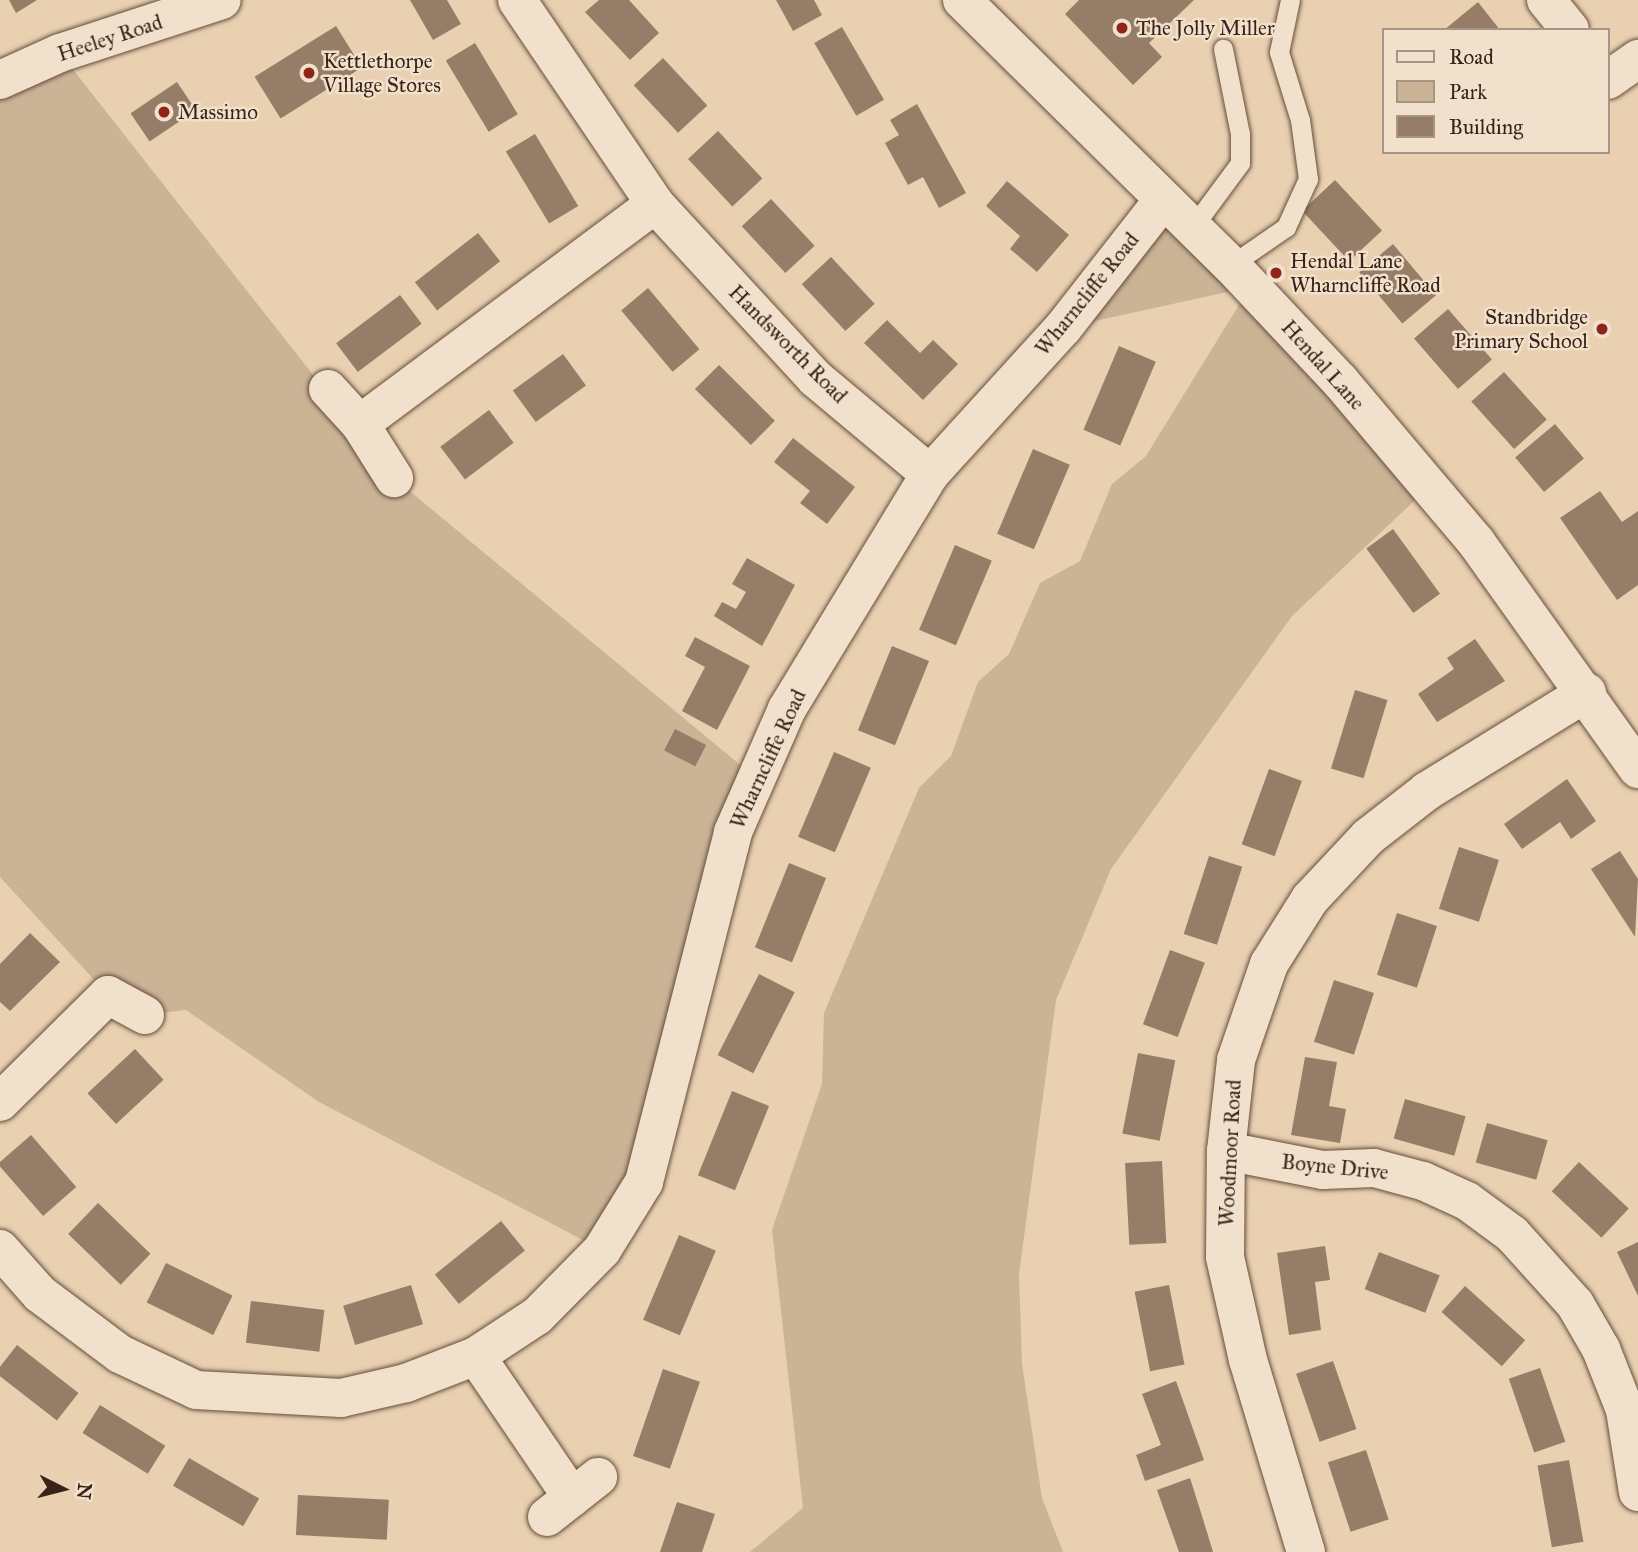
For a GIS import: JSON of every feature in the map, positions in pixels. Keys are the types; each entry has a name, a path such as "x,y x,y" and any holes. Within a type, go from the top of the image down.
{"street":[{"name":"Heeley Road","path":"0,80 60,53 222,0"},
{"name":"Handsworth Road","path":"517,0 655,204 815,378 930,474"},
{"name":"Hendal Lane","path":"962,0 1231,265 1430,486 1587,692 1638,769"},
{"path":"1546,0 1568,28"},
{"name":"Wharncliffe Road","path":"0,1248 40,1294 120,1354 196,1390 341,1398 406,1383 476,1356 537,1316 602,1250 644,1182 733,832 787,709 930,474 1063,328 1163,200"},
{"path":"360,424 655,204"},
{"path":"328,389 360,424 394,478"},
{"name":"Woodmoor Road","path":"1306,1552 1248,1360 1225,1257 1226,1152 1236,1060 1269,964 1310,899 1368,837 1427,791 1587,692"},
{"path":"0,1102 108,995 145,1014"},
{"name":"Boyne Drive","path":"1226,1152 1323,1170 1374,1168 1423,1181 1467,1201 1512,1234 1575,1304 1601,1349 1625,1410 1638,1492"},
{"path":"476,1356 572,1497"}],"lane":[{"path":"1231,265 1286,227 1308,179 1300,120 1279,52 1290,0"},
{"path":"1192,229 1240,163 1240,134 1223,49"}],"green space":[{"path":"60,53 394,478 756,778 697,974 602,1250 319,1102 186,1010 145,1015 108,995 0,877 0,80"},
{"path":"1163,200 1231,265 1340,381 1430,486 1292,616 1111,869 1056,1000 1019,1274 1022,1364 1042,1498 1063,1552 750,1552 803,1508 772,1230 822,1084 824,1013 919,788 951,756 978,682 1009,654 1040,583 1080,561 1112,484 1146,456 1250,287 1063,328"}],"building":[{"path":"9,0 37,0 16,13"},
{"path":"410,0 447,0 461,24 433,40"},
{"path":"599,0 629,0 659,33 630,60 585,12"},
{"path":"776,0 814,0 822,15 793,31"},
{"name":"The Jolly Miller","path":"1079,0 1194,0 1149,43 1162,57 1133,85 1065,14"},
{"path":"1478,2 1498,28 1446,28"},
{"name":"Kettlethorpe Village Stores","path":"336,26 362,68 281,118 255,77"},
{"path":"842,27 884,100 856,116 814,43"},
{"path":"475,43 518,114 489,132 446,61"},
{"path":"663,58 707,106 678,133 634,85"},
{"name":"Massimo","path":"177,82 196,110 150,142 131,113"},
{"path":"917,104 966,193 939,208 923,177 908,185 885,143 899,135 890,120"},
{"path":"718,131 762,179 732,206 688,159"},
{"path":"535,134 578,206 549,224 506,152"},
{"path":"1335,180 1382,230 1349,261 1302,211"},
{"path":"1007,181 1069,235 1037,272 1010,249 1020,236 986,206"},
{"path":"771,199 815,246 785,273 742,226"},
{"path":"478,233 500,261 437,311 415,282"},
{"path":"1393,244 1436,295 1402,324 1359,272"},
{"path":"831,257 875,304 845,331 802,284"},
{"path":"648,288 699,349 673,372 621,310"},
{"path":"400,295 422,324 358,372 336,343"},
{"path":"1448,309 1492,360 1458,389 1414,339"},
{"path":"887,320 920,353 933,340 958,364 923,400 864,343"},
{"path":"1119,346 1156,362 1120,445 1083,430"},
{"path":"563,354 586,386 536,422 513,390"},
{"path":"719,365 775,421 751,445 695,389"},
{"path":"1504,372 1547,420 1514,449 1471,401"},
{"path":"489,410 514,443 465,479 440,447"},
{"path":"1555,424 1584,458 1544,492 1515,457"},
{"path":"793,438 855,487 827,524 800,503 810,491 774,462"},
{"path":"1033,449 1070,465 1034,549 997,534"},
{"path":"1600,491 1622,522 1638,511 1638,585 1617,600 1560,518"},
{"path":"1393,529 1440,594 1413,613 1366,548"},
{"path":"955,545 992,561 956,645 919,630"},
{"path":"747,558 795,585 762,646 714,616 722,602 736,609 746,592 732,584"},
{"path":"695,637 750,666 717,730 682,711 705,667 685,656"},
{"path":"1475,639 1505,681 1437,722 1418,694 1454,669 1447,658"},
{"path":"892,646 929,661 895,745 858,730"},
{"path":"1355,690 1388,700 1364,778 1331,768"},
{"path":"675,729 706,745 695,766 664,750"},
{"path":"834,752 871,768 835,852 798,837"},
{"path":"1269,769 1302,781 1275,856 1242,844"},
{"path":"1567,779 1596,821 1571,839 1560,822 1522,849 1504,824"},
{"path":"1459,847 1499,860 1479,922 1439,909"},
{"path":"1620,851 1638,879 1635,937 1591,869"},
{"path":"1209,856 1242,867 1217,945 1184,934"},
{"path":"789,863 826,878 792,962 755,947"},
{"path":"1397,913 1437,926 1417,988 1377,975"},
{"path":"30,933 60,962 10,1011 0,1002 0,964"},
{"path":"1170,950 1205,963 1178,1037 1143,1024"},
{"path":"759,974 795,992 753,1073 718,1055"},
{"path":"1334,980 1374,993 1354,1055 1314,1042"},
{"path":"135,1049 164,1080 116,1124 87,1093"},
{"path":"1138,1053 1175,1060 1160,1141 1122,1133"},
{"path":"1305,1057 1337,1062 1329,1106 1346,1109 1340,1143 1291,1135"},
{"path":"732,1091 769,1106 735,1190 698,1175"},
{"path":"1405,1099 1466,1116 1454,1156 1394,1138"},
{"path":"1487,1123 1548,1140 1536,1180 1476,1162"},
{"path":"31,1135 76,1187 43,1216 0,1166 0,1162"},
{"path":"1162,1161 1166,1243 1129,1245 1125,1163"},
{"path":"1579,1162 1629,1208 1601,1238 1552,1191"},
{"path":"98,1203 151,1254 121,1285 68,1234"},
{"path":"501,1221 525,1251 459,1304 435,1274"},
{"path":"679,1235 716,1251 680,1335 643,1320"},
{"path":"1638,1242 1638,1296 1617,1252"},
{"path":"1325,1246 1330,1280 1315,1282 1321,1330 1289,1335 1277,1253"},
{"path":"1379,1252 1440,1275 1425,1313 1365,1289"},
{"path":"166,1263 233,1295 213,1335 147,1303"},
{"path":"411,1285 423,1324 355,1345 343,1306"},
{"path":"1169,1285 1184,1365 1150,1371 1135,1292"},
{"path":"1465,1286 1525,1340 1502,1366 1442,1312"},
{"path":"251,1301 324,1310 319,1352 246,1343"},
{"path":"17,1345 78,1393 57,1421 0,1376 0,1367"},
{"path":"1333,1361 1356,1429 1320,1442 1296,1374"},
{"path":"1540,1368 1565,1442 1534,1452 1509,1379"},
{"path":"663,1369 700,1382 670,1469 633,1456"},
{"path":"1176,1381 1204,1460 1145,1481 1136,1455 1161,1445 1142,1394"},
{"path":"100,1405 165,1446 148,1474 83,1433"},
{"path":"1366,1450 1389,1519 1351,1532 1328,1462"},
{"path":"189,1458 259,1498 243,1526 173,1486"},
{"path":"1569,1460 1583,1542 1552,1547 1537,1466"},
{"path":"1190,1478 1213,1552 1179,1552 1157,1490"},
{"path":"298,1495 389,1500 387,1540 296,1535"},
{"path":"677,1502 715,1514 702,1552 660,1552"}],"place":[{"name":"The Jolly Miller","path":"1122,28"},
{"name":"Kettlethorpe Village Stores","path":"309,73"},
{"name":"Massimo","path":"164,112"},
{"name":"Hendal Lane Wharncliffe Road","path":"1276,273"},
{"name":"Standbridge Primary School","path":"1602,329"}]}
